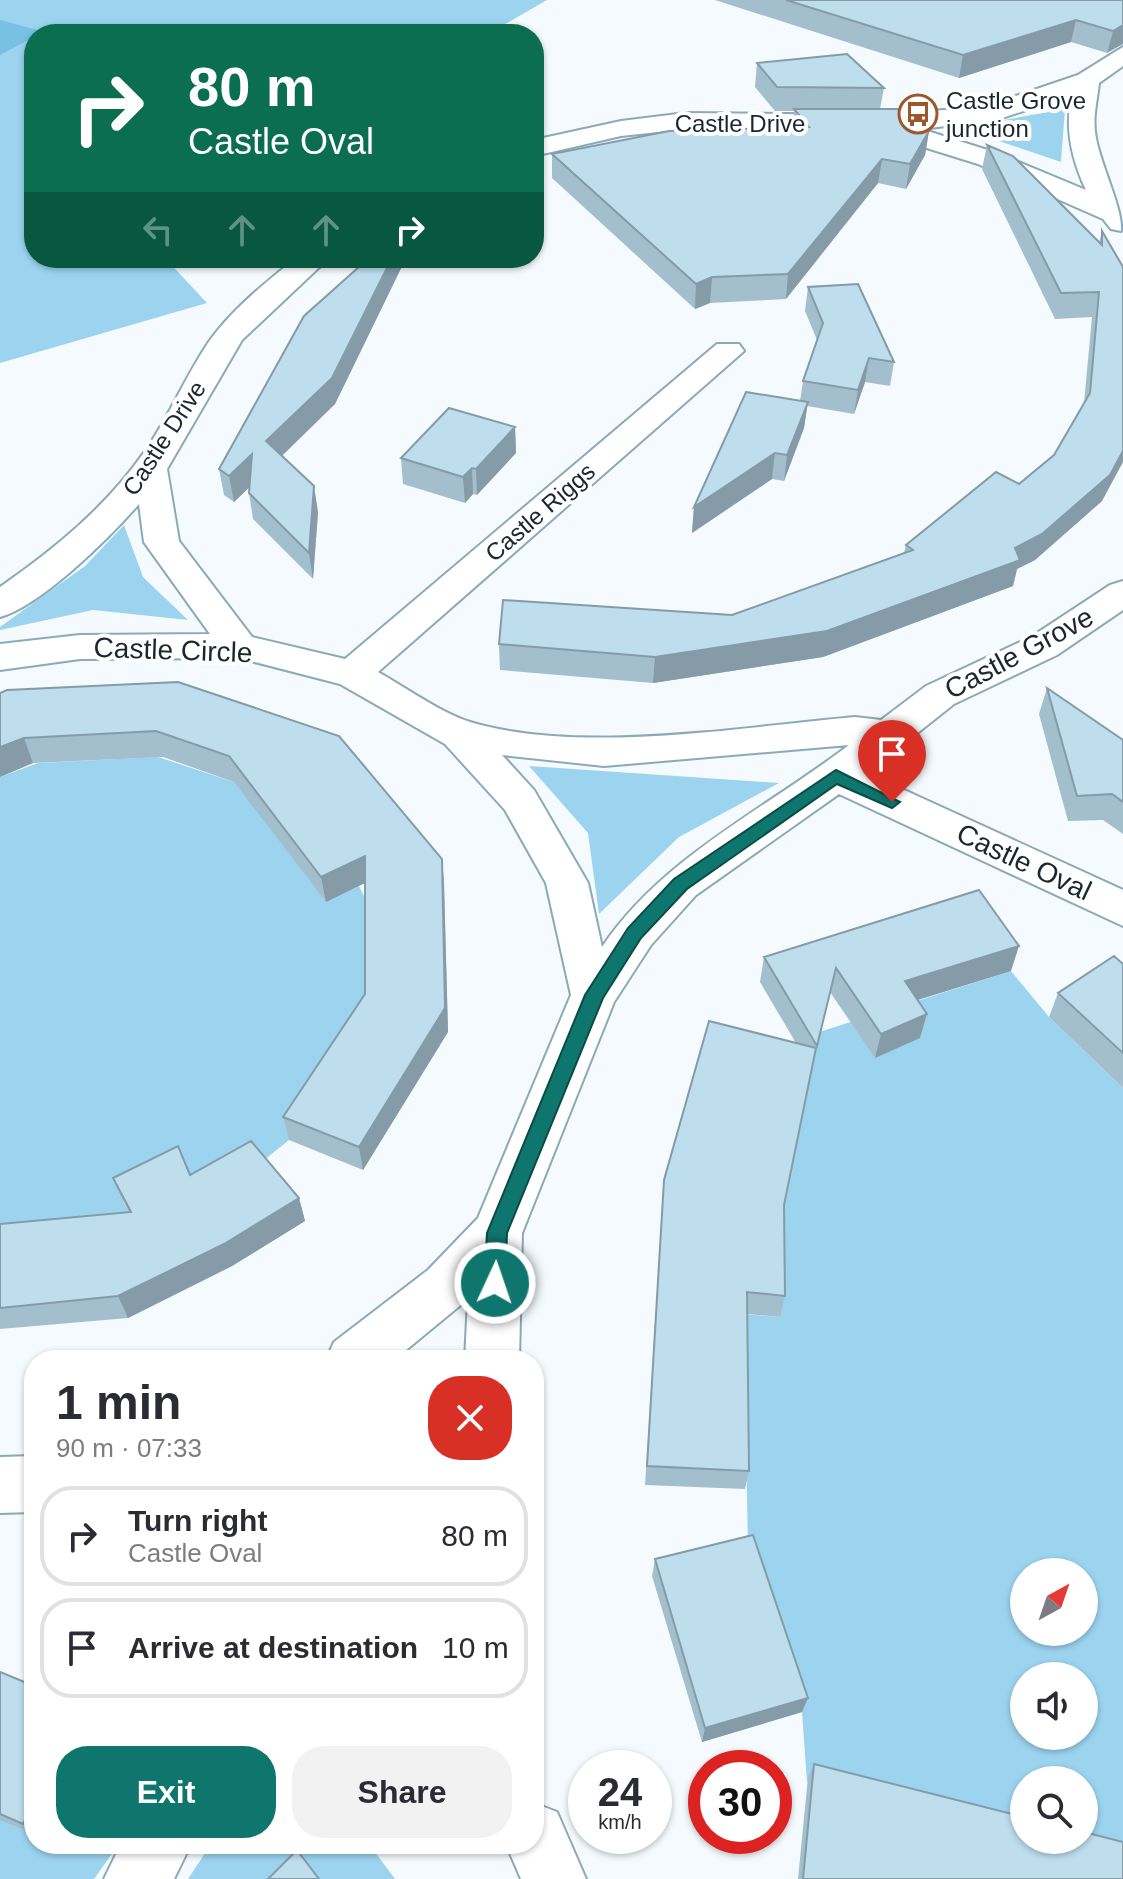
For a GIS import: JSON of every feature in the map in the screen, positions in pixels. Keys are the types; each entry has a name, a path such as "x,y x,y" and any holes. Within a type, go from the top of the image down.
{"street":[{"path":"1117,219 1083,147 1081,112 1087,80 1123,54"},
{"name":"Castle Drive","path":"544,146 640,124 707,120 870,125 987,115 1087,80"},
{"path":"870,125 965,148 1037,177 1117,219"},
{"name":"Castle Drive","path":"0,605 76,551 150,469 223,344 270,293 301,268"},
{"name":"Castle Riggs","path":"352,674 728,351"},
{"path":"150,469 162,542 239,646"},
{"name":"Castle Grove","path":"492,1350 497,1233 594,995 635,933 681,884 836,776 940,695 1044,646 1123,593"},
{"name":"Castle Circle","path":"0,657 80,647 239,646 352,674 459,734 520,800 567,883 583,961 594,995"},
{"path":"459,734 551,749 604,752 697,747 855,731 889,735"},
{"name":"Castle Oval","path":"836,776 1049,871 1123,909"},
{"path":"366,1350 446,1287 497,1233"},
{"path":"0,1485 24,1484"},
{"path":"136,1879 152,1854"},
{"path":"543,1854 554,1879"}],"shaded area":[{"path":"0,0 547,0 505,24 24,24 24,268 174,268 207,303 0,363"},
{"path":"0,20 24,26 24,42 0,55"},
{"path":"1065,109 1061,162 960,128"},
{"path":"124,525 143,577 188,620 93,610 0,630 85,566"},
{"path":"158,757 283,798 268,826 326,901 359,886 369,906 369,1010 357,1037 289,1140 258,1165 123,1201 139,1232 0,1249 0,777 38,763"},
{"path":"529,766 779,783 679,837 599,914 588,833"},
{"path":"1011,971 1049,1017 1123,1088 1123,1858 1098,1846 1098,1766 1010,1766 1010,1829 894,1799 807,1782 802,1712 748,1553 744,1314 780,1317 779,1224 811,1072 794,1040"},
{"path":"0,1819 24,1830 24,1854 112,1854 94,1879 0,1879"},
{"path":"204,1854 376,1854 395,1879 188,1879"}],"building":[{"path":"786,0 1123,0 1123,25 1113,31 1076,20 963,55"},
{"path":"847,54 884,88 777,87 757,63"},
{"path":"794,109 898,109 904,119 923,125 929,131 910,164 882,159 788,274 712,277 696,284 552,154 669,131 809,127"},
{"path":"987,145 1013,156 1102,245 1102,231 1123,267 1123,451 1110,475 1042,534 1015,548 1020,560 827,631 655,657 499,644 503,600 732,615 913,550 906,545 996,472 1019,484 1054,455 1090,393 1099,292 1061,293"},
{"path":"358,268 387,268 332,378 266,441 314,486 309,553 249,493 252,454 229,476 219,469 304,316"},
{"path":"858,284 894,362 869,358 858,390 803,381 823,323 808,287"},
{"path":"746,392 808,402 787,455 775,453 694,507"},
{"path":"449,408 515,427 476,469 472,468 463,477 401,458"},
{"path":"178,682 339,736 442,859 445,1008 359,1147 283,1117 365,994 365,856 321,877 229,756 156,731 24,738 0,747 0,693 7,690"},
{"path":"1047,688 1123,740 1123,802 1112,794 1077,796"},
{"path":"979,890 1019,946 905,981 927,1014 881,1034 836,968 817,1046 764,957"},
{"path":"1114,956 1123,964 1123,1053 1058,993"},
{"path":"709,1021 816,1048 784,1205 785,1296 747,1292 749,1471 647,1466 664,1180"},
{"path":"251,1141 299,1198 224,1244 118,1296 0,1308 0,1224 131,1212 113,1178 178,1146 190,1175"},
{"path":"753,1535 808,1698 705,1728 655,1559"},
{"path":"0,1672 24,1682 24,1822 0,1814"},
{"path":"814,1764 1010,1813 1010,1854 1098,1854 1098,1836 1123,1842 1123,1879 803,1879"},
{"path":"293,1854 300,1854 319,1879 268,1879"}],"place":[{"name":"Castle Grove junction","path":"918,114"}],"route":[{"path":"495,1283 497,1233 594,995 635,933 681,884 836,776 892,802"}]}
